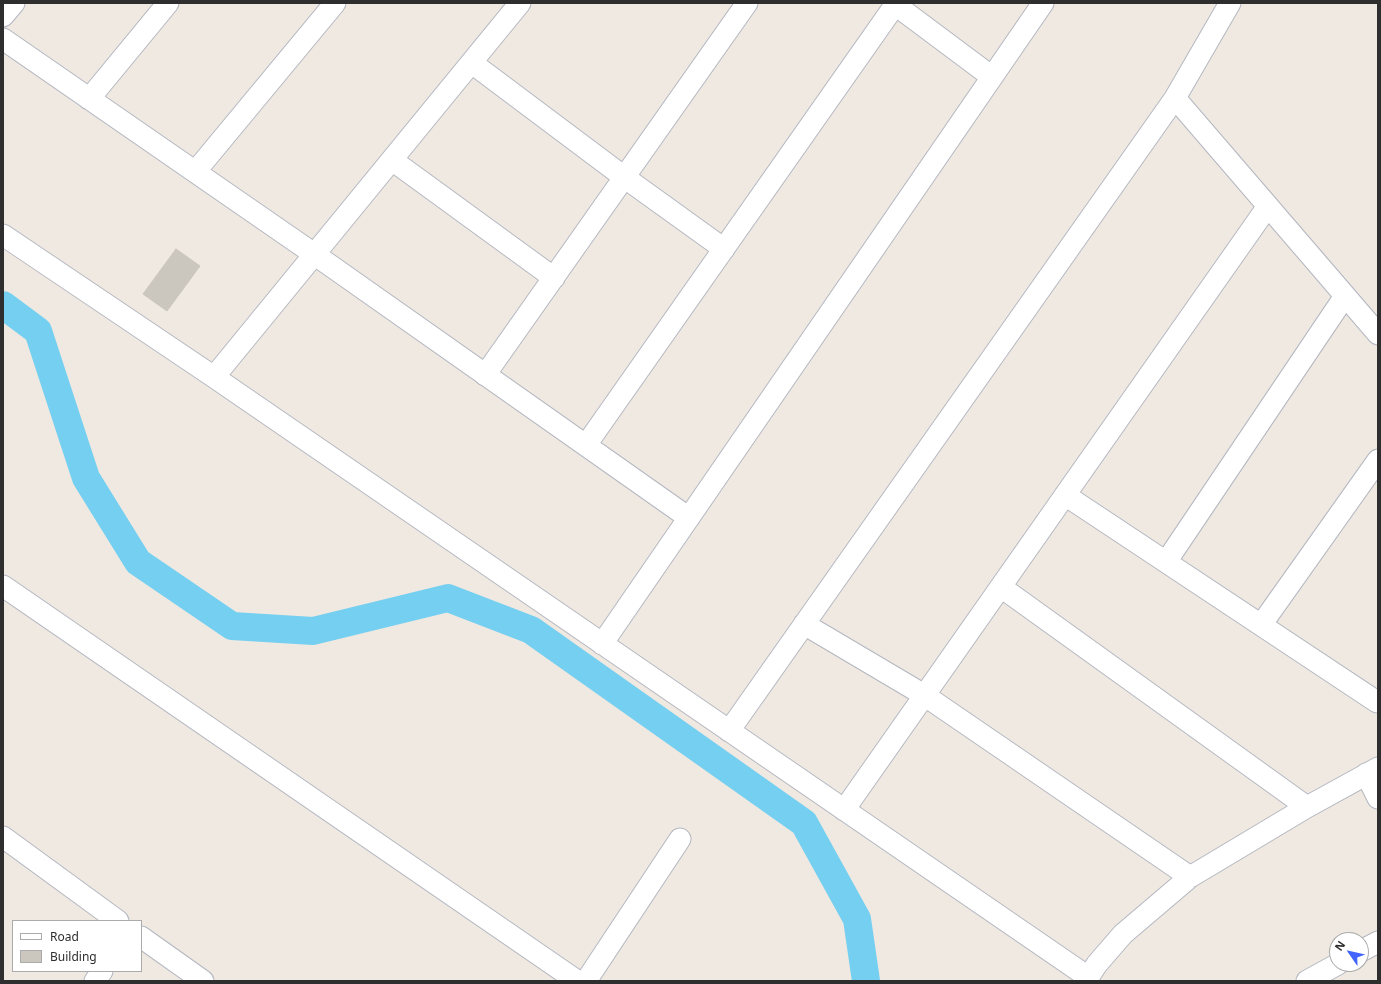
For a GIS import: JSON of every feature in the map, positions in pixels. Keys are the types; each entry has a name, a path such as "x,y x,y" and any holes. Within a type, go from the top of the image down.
{"street":[{"path":"3,16 14,3"},
{"path":"89,99 168,3"},
{"path":"195,172 335,3"},
{"path":"214,377 520,3"},
{"path":"485,375 747,3"},
{"path":"602,644 1043,3"},
{"path":"729,731 1175,98 1230,3"},
{"path":"586,445 894,4 992,77"},
{"path":"3,39 314,254 689,518"},
{"path":"472,62 624,177 724,249"},
{"path":"1175,98 1378,334"},
{"path":"392,160 554,278"},
{"path":"844,810 1268,206"},
{"path":"3,235 214,377 1087,979 1097,964 1123,934 1190,877 1307,807 1372,771 1378,798"},
{"path":"1166,562 1345,296"},
{"path":"1261,625 1378,460"},
{"path":"1065,495 1378,701"},
{"path":"3,586 577,981"},
{"path":"1000,587 1307,807"},
{"path":"804,624 924,695 1190,877"},
{"path":"3,837 117,920"},
{"path":"586,981 680,839"},
{"path":"142,938 203,981"},
{"path":"1369,947 1378,942"},
{"path":"1307,981 1329,969"},
{"path":"95,981 101,972"}],"building":[{"path":"176,249 200,266 167,311 143,294"}],"waterway":[{"path":"3,305 38,331 86,478 138,562 232,626 313,631 448,598 531,630 804,823 857,919 866,981"}]}
